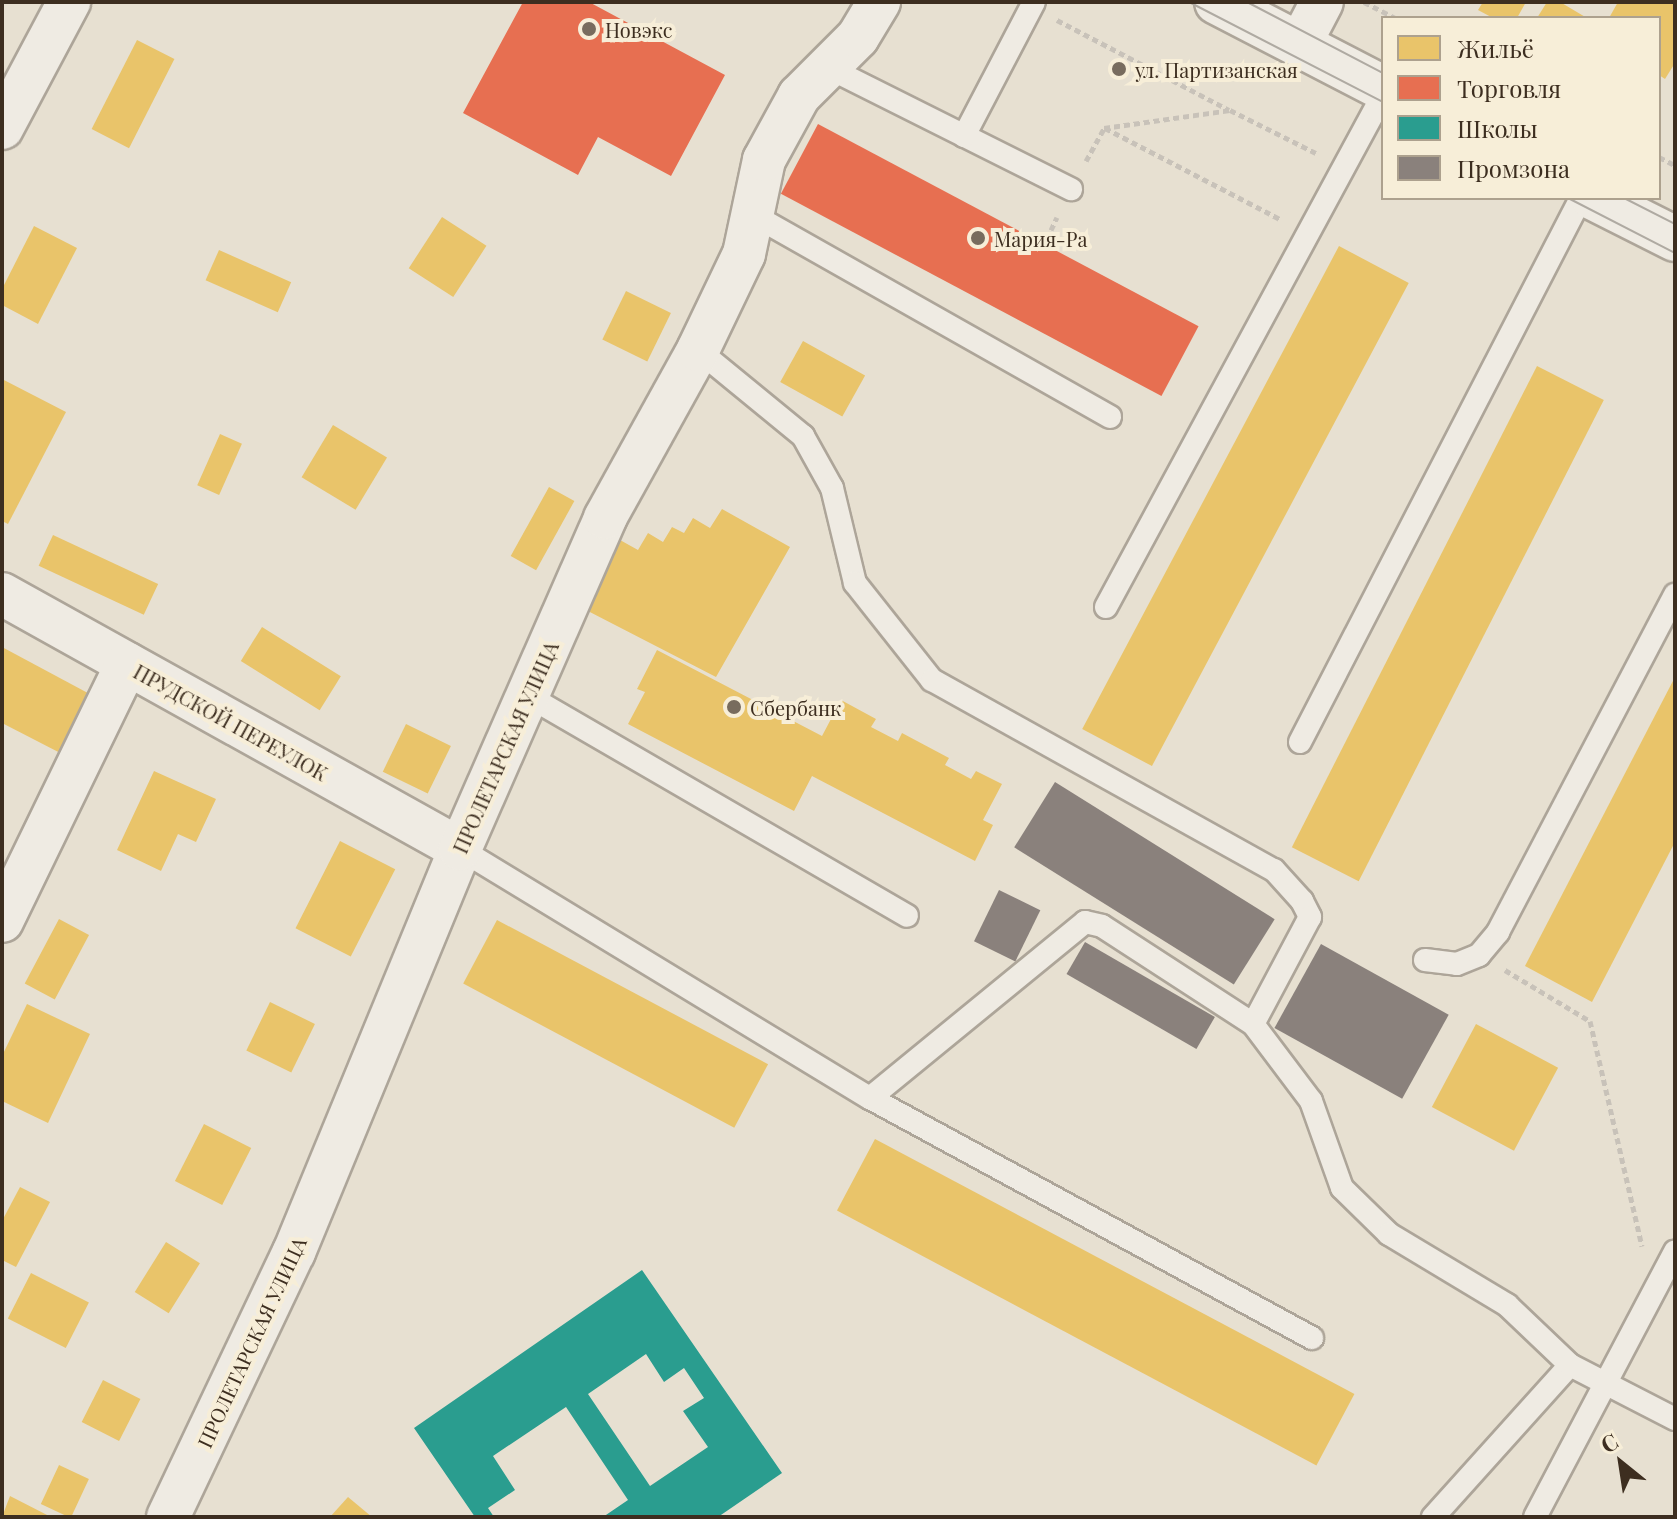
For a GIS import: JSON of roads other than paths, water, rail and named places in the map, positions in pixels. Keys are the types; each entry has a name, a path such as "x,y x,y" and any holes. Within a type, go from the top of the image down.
{"main road":[{"path":"1217,2 1381,87"},
{"path":"1598,200 1675,239"}],"street":[{"path":"2,128 69,2"},
{"name":"ПРОЛЕТАРСКАЯ УЛИЦА","path":"168,1517 294,1252 460,849 605,518 698,350 744,254 755,216 764,160 799,96 858,37 879,2"},
{"path":"1300,44 1322,2"},
{"name":"ПРУДСКОЙ ПЕРЕУЛОК","path":"2,594 460,849"},
{"path":"2,921 127,664"}],"lane":[{"path":"964,136 1032,4"},
{"path":"827,67 1071,189"},
{"path":"1106,607 1381,99"},
{"path":"1300,742 1580,200"},
{"path":"755,216 1110,417"},
{"path":"698,350 803,436 832,488 855,583 932,680 1274,870 1302,901 1310,917 1253,1024"},
{"path":"1425,960 1457,964 1479,955 1498,932 1675,595"},
{"path":"528,696 907,916"},
{"path":"460,849 870,1098 1312,1338"},
{"path":"870,1098 1085,922 1102,926 1253,1024 1311,1101 1342,1188 1389,1234 1507,1305 1570,1365 1675,1419"},
{"path":"1535,1517 1675,1252"},
{"path":"1433,1517 1570,1365"}],"tram line":[{"path":"1189,2 1381,101"},
{"path":"1247,2 1381,72"},
{"path":"1572,200 1675,253"},
{"path":"1628,200 1675,224"}],"place":[{"name":"Новэкс","path":"589,29"},
{"name":"ул. Партизанская","path":"1119,69"},
{"name":"Мария-Ра","path":"978,238"},
{"name":"Сбербанк","path":"734,707"}]}
